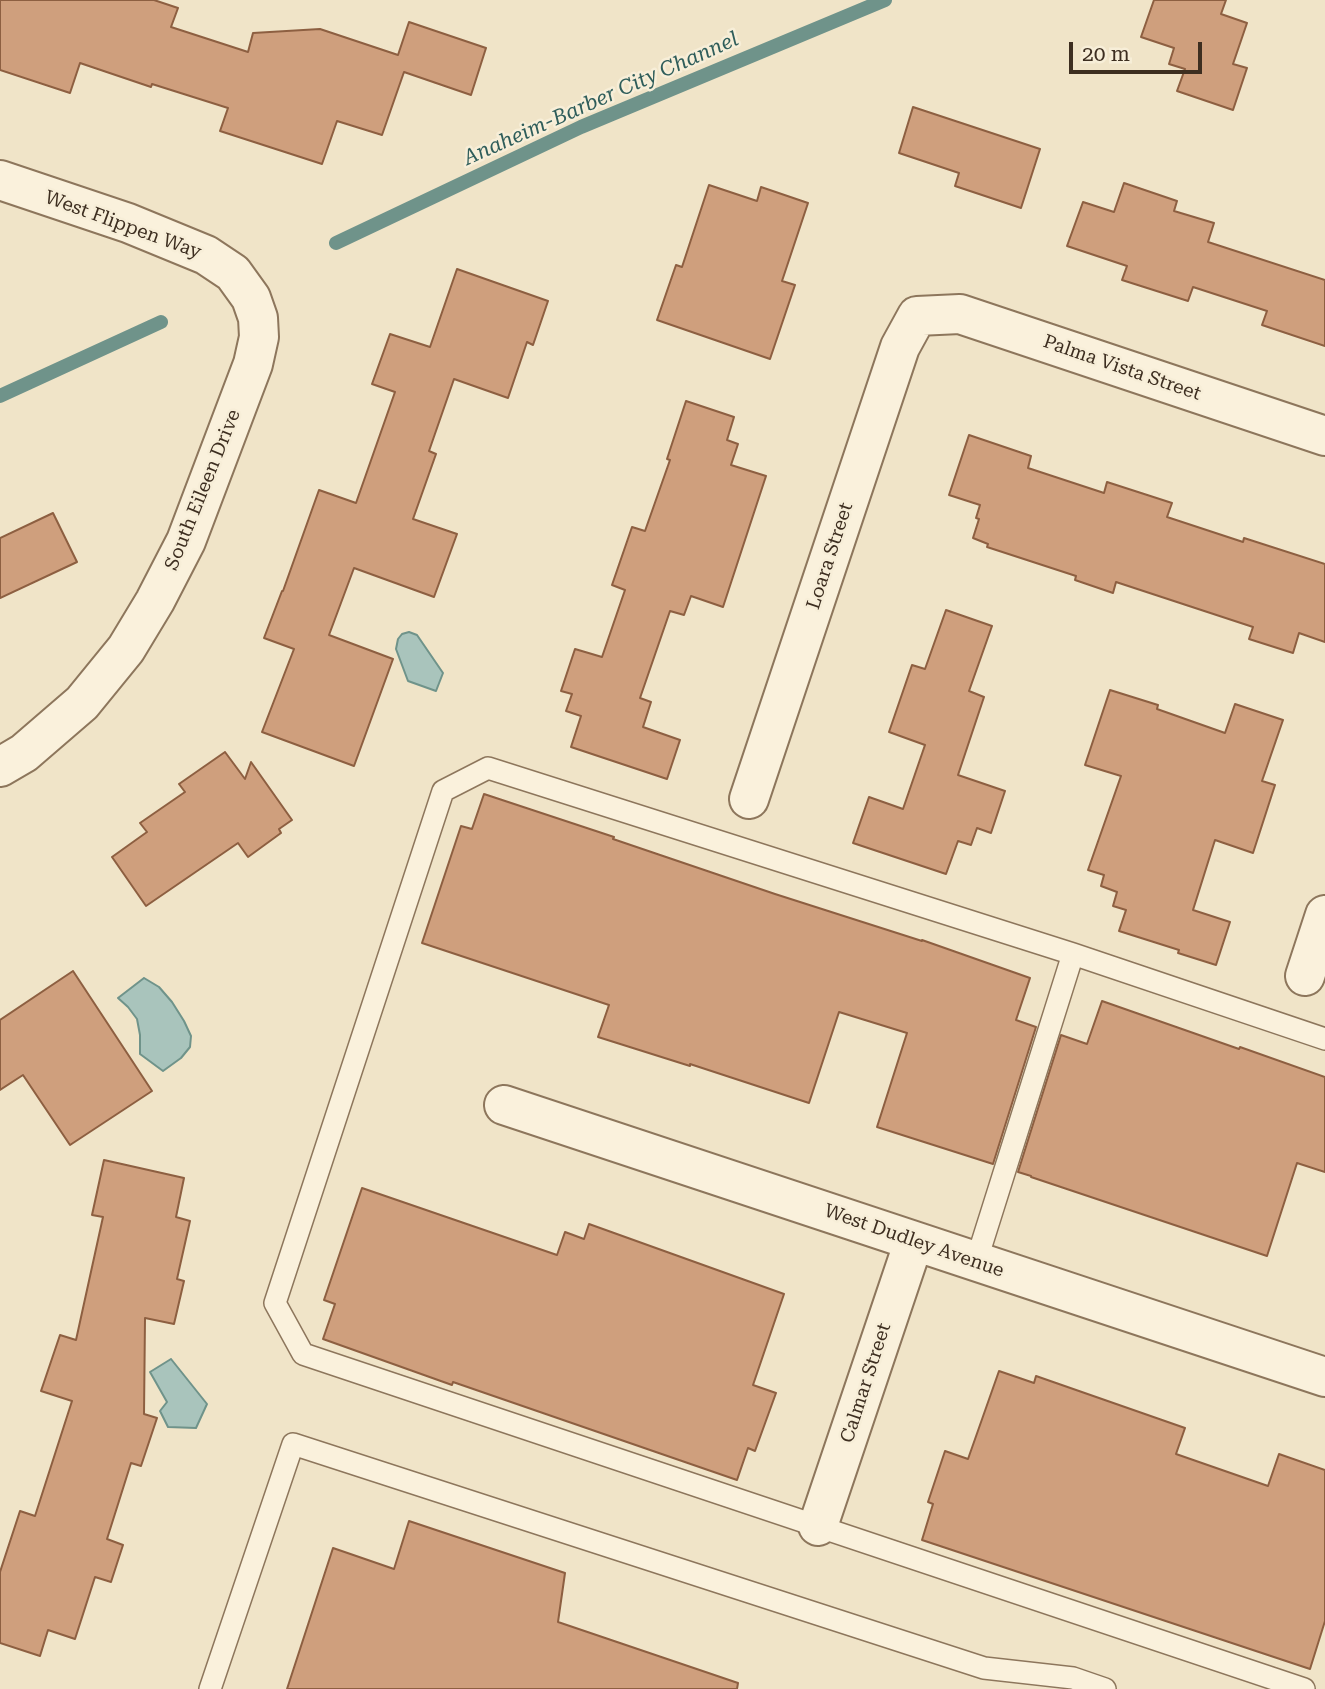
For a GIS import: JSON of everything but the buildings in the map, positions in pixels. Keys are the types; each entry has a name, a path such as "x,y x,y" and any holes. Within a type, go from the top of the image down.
{"street":[{"name":"West Flippen Way","path":"0,180 128,223 206,255 233,273 251,298 258,318"},
{"name":"Palma Vista Street","path":"917,316 960,314 1325,436"},
{"name":"Loara Street","path":"749,799 900,347 917,316"},
{"name":"South Eileen Drive","path":"0,767 24,753 82,703 126,649 155,601 186,541 253,364 259,337 258,318"},
{"path":"1305,976 1325,915"},
{"name":"West Dudley Avenue","path":"504,1105 1325,1377"},
{"name":"Calmar Street","path":"818,1526 914,1241"}],"lane":[{"path":"1304,1689 303,1354 275,1303 443,791 488,768 1073,954 1325,1039"},
{"path":"976,1262 1073,954"},
{"path":"210,1689 293,1444 984,1668 1073,1678 1105,1689"}],"water":[{"path":"409,632 417,635 443,673 436,691 408,681 396,649 398,639"},
{"path":"144,978 159,987 172,1002 191,1036 190,1047 181,1058 163,1071 140,1054 137,1019 118,998"},
{"path":"171,1359 207,1404 196,1428 168,1427 160,1411 167,1402 150,1372"}],"waterway":[{"name":"Anaheim-Barber City Channel","path":"336,243 581,127 885,0"},
{"name":"Anaheim-Barber City Channel","path":"0,396 161,322"}]}
